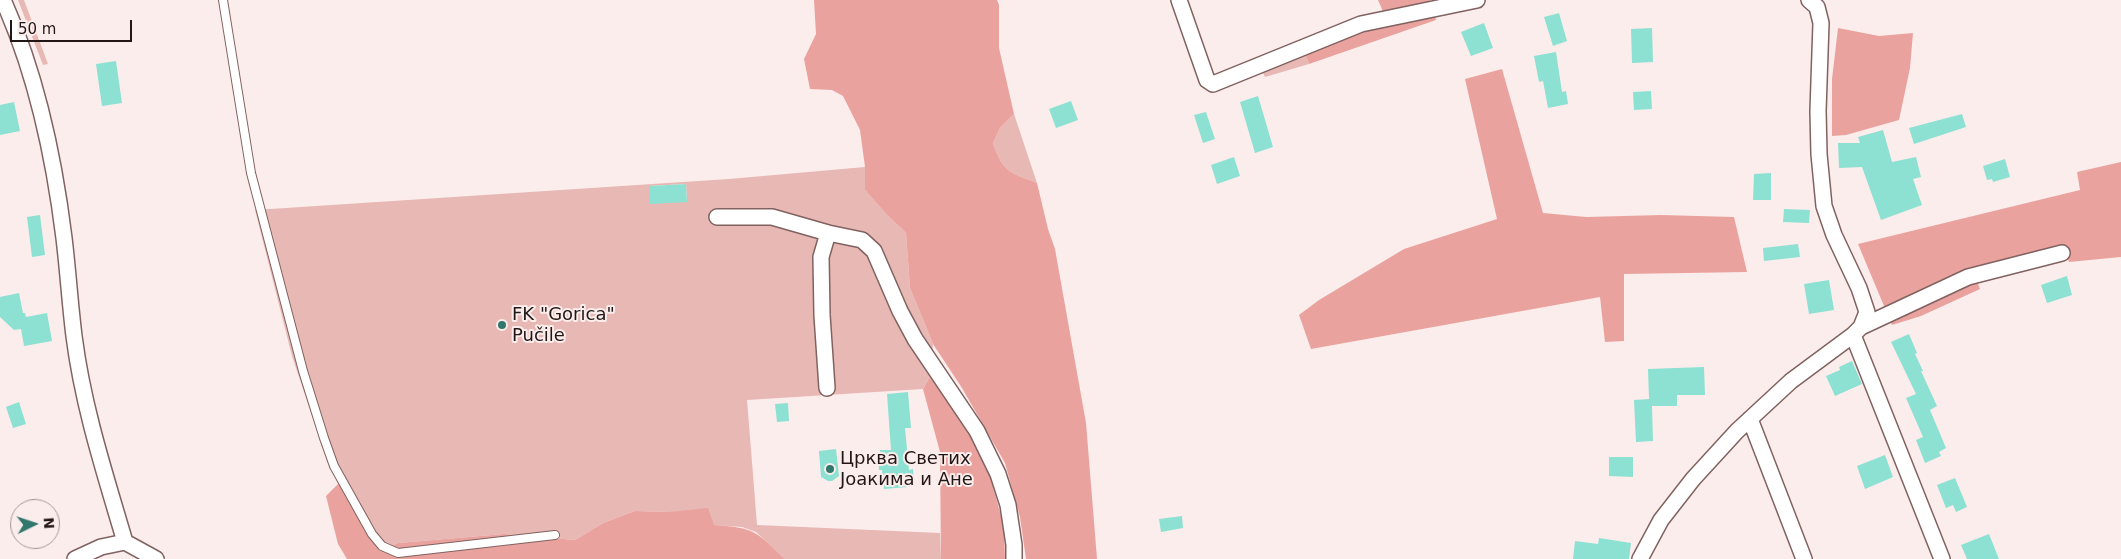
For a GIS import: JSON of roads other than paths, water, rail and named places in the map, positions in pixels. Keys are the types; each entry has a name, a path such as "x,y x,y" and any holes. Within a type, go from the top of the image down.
{"street":[{"path":"3,0 33,82 52,160 64,238 74,337 92,433 126,542"},
{"path":"1179,0 1207,80 1214,84 1361,24 1477,0"},
{"path":"1809,0 1816,7 1822,23 1818,111 1819,154 1824,206 1834,235 1859,288 1867,312 1857,331 1942,559"},
{"path":"717,217 772,217 828,233 862,240 874,251 900,311 915,339 977,431 998,474 1008,505 1014,545 1014,559"},
{"path":"828,233 821,257 822,315 828,388"},
{"path":"1640,559 1661,520 1693,479 1750,419 1791,381 1857,331 1968,277 2062,253"},
{"path":"1750,419 1804,559"},
{"path":"74,559 101,547 126,542 156,559"}],"lane":[{"path":"223,0 251,174 303,371 334,466 372,534 382,546 398,553 555,535"}],"place":[{"name":"FK \"Gorica\" Pučile","path":"502,325"},
{"name":"Црква Светих Јоакима и Ане","path":"830,469"}]}
